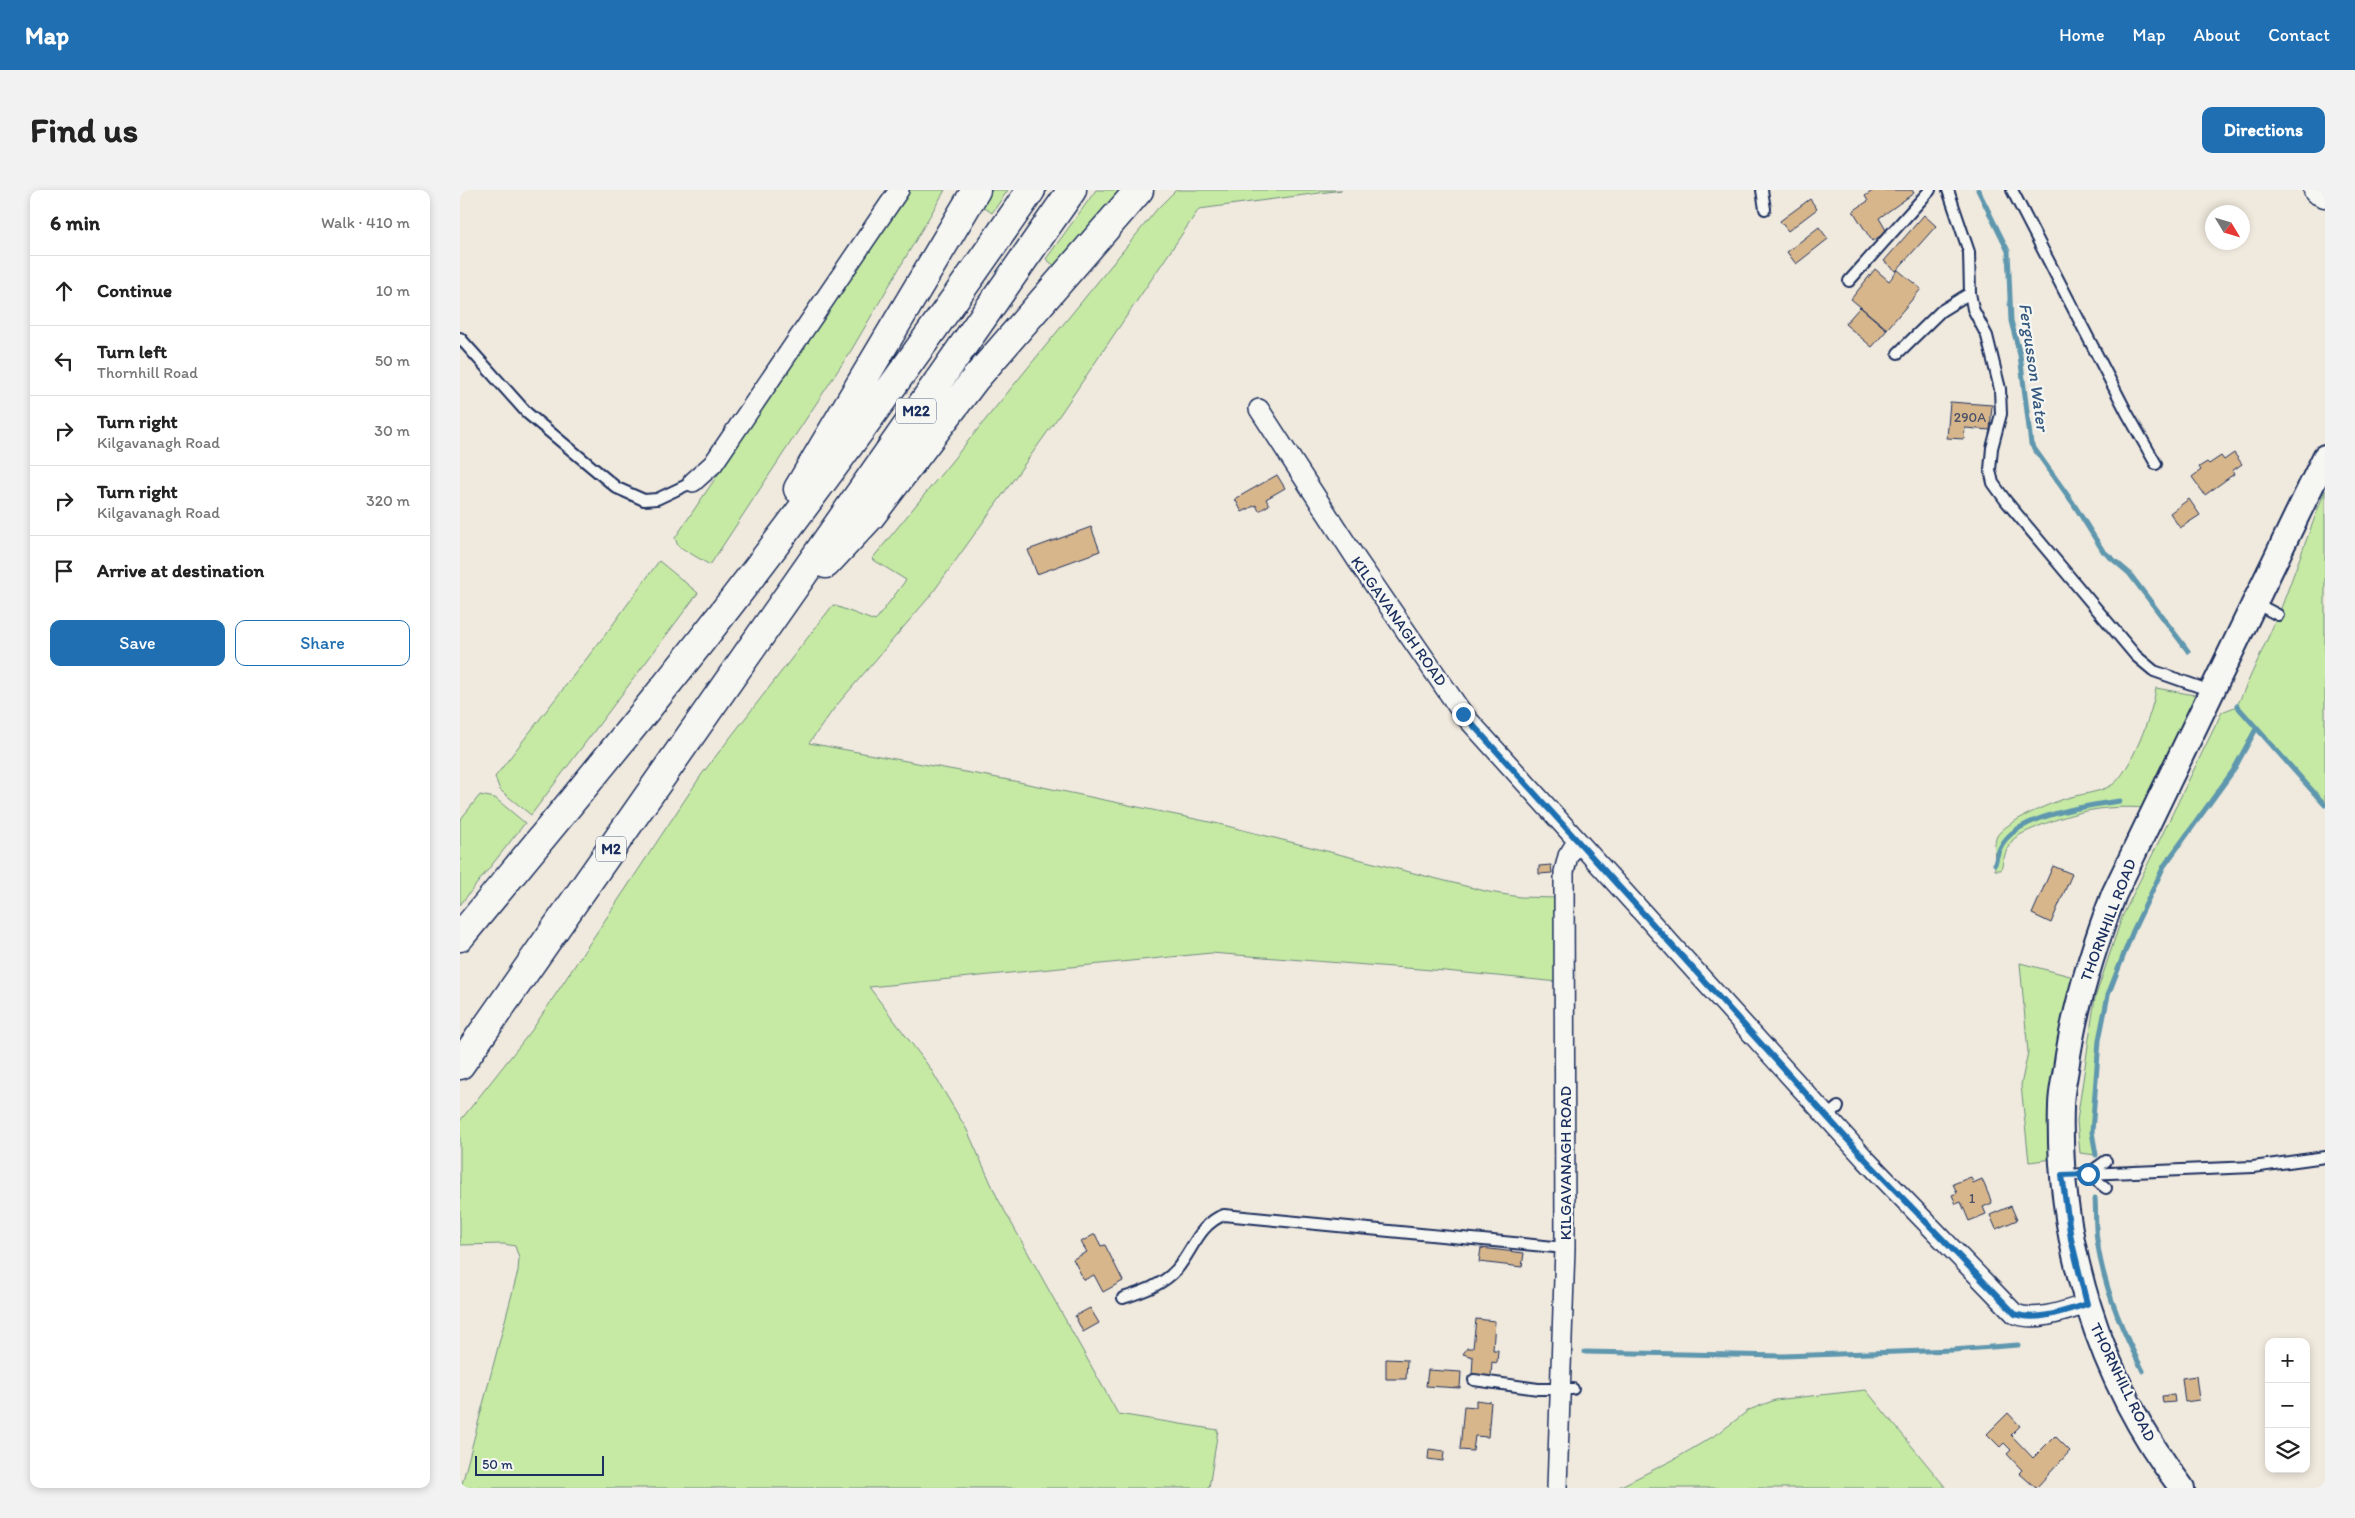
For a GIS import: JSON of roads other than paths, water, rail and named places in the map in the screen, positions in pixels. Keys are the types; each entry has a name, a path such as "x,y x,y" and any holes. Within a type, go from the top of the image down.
{"highway":[{"path":"460,937 656,698 741,588 829,434 889,339 976,190"},
{"name":"M22","path":"741,588 889,391 1032,190"},
{"name":"M22","path":"762,632 1072,190"},
{"path":"762,632 870,517 976,379 1139,190"},
{"path":"2318,190 2325,193"},
{"name":"M2","path":"460,1065 762,632"}],"street":[{"path":"693,482 713,464 899,190"},
{"name":"KILGAVANAGH ROAD","path":"1259,409 1357,560 1463,714 1578,842 1832,1112 2015,1314 2025,1318 2087,1304"},
{"name":"THORNHILL ROAD","path":"2182,1488 2154,1448 2131,1407 2109,1361 2087,1304 2071,1239 2062,1175 2060,1104 2070,1037 2084,978 2114,894 2325,457"},
{"name":"KILGAVANAGH ROAD","path":"1557,1488 1567,1389 1564,872 1568,856 1578,842"}],"lane":[{"path":"1762,190 1765,209"},
{"path":"1849,281 1930,190"},
{"path":"1948,190 1969,252 1970,294 1973,309 1987,336 2000,389 2001,414 1990,461 1994,483 2006,501 2136,656 2154,671 2211,691"},
{"path":"2012,190 2127,413 2156,464"},
{"path":"1898,353 1941,311 1970,294"},
{"path":"460,338 527,412 616,488 644,500 657,499 693,482"},
{"path":"2254,603 2278,615"},
{"path":"2062,1175 2253,1167 2325,1157"},
{"path":"2088,1174 2106,1161"},
{"path":"2088,1174 2106,1188"},
{"path":"1123,1298 1167,1278 1177,1269 1208,1225 1215,1218 1224,1216 1565,1248"},
{"path":"1474,1380 1538,1389 1567,1389"}],"waterway":[{"name":"Fergusson Water","path":"1978,190 2008,251 2011,321 2020,355 2031,444 2073,503 2103,551 2129,573 2188,651"},
{"name":"Fergusson Water","path":"2237,706 2325,805"},
{"path":"2096,1155 2092,1132 2099,1040 2108,995 2133,931 2164,866 2233,771 2256,729"},
{"path":"1995,864 2004,841 2015,831 2028,824 2059,812 2120,801"},
{"path":"2095,1198 2096,1235 2104,1274 2121,1324 2143,1371"},
{"path":"1585,1352 1783,1356 1953,1350 2018,1345"}]}
